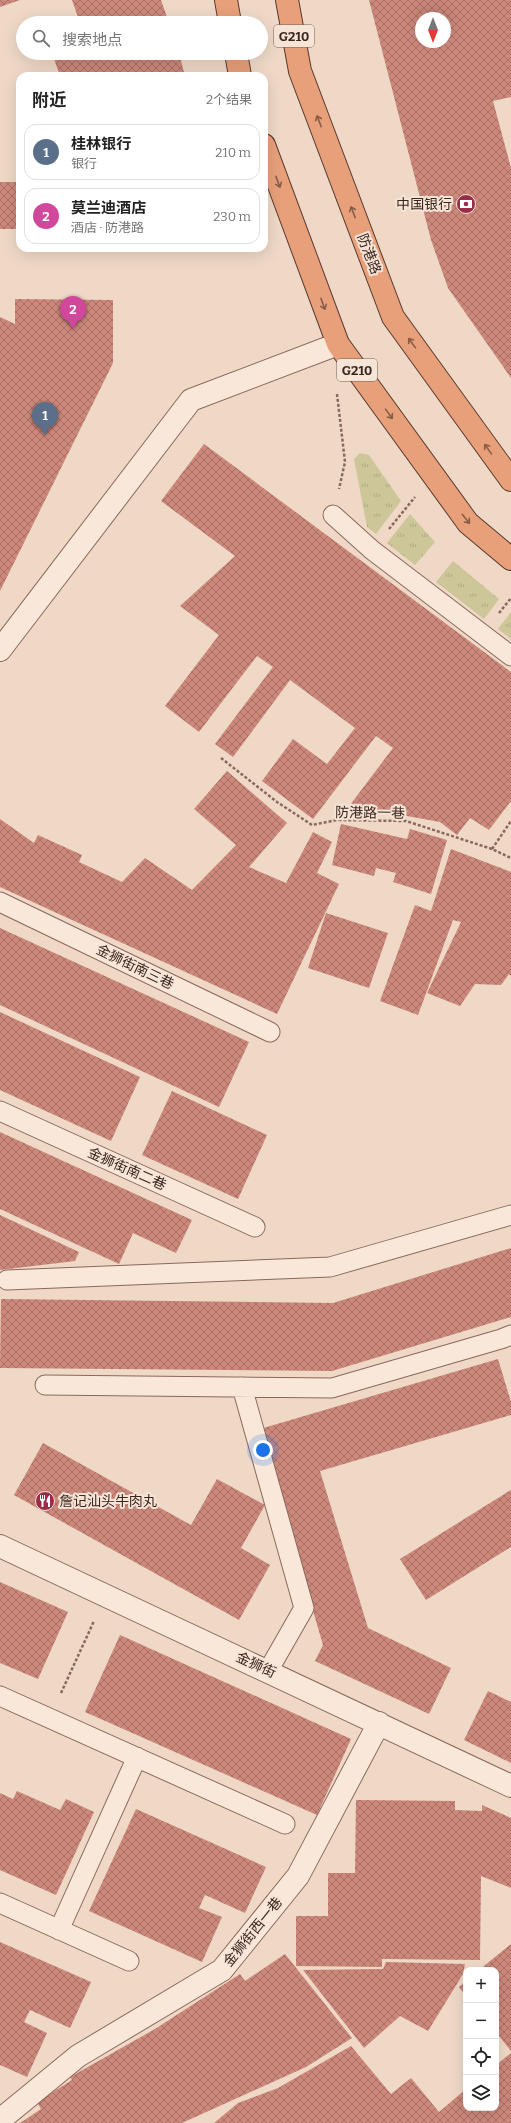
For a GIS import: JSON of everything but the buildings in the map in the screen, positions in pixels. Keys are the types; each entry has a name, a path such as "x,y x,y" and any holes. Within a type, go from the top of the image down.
{"highway":[{"path":"226,0 229,16"},
{"name":"防港路","path":"287,0 300,71 393,317 511,480"},
{"path":"237,60 239,72"},
{"name":"G210","path":"268,156 338,344 468,523 511,559"}],"street":[{"path":"298,0 300,71"},
{"path":"0,650 191,400 338,344"},
{"name":"金狮街","path":"0,1546 511,1786"},
{"name":"金狮街西一巷","path":"0,2120 78,2056 222,1970 298,1876 379,1723"}],"lane":[{"path":"333,515 372,550 511,656"},
{"name":"金狮街南三巷","path":"0,902 270,1032"},
{"name":"金狮街南二巷","path":"0,1111 255,1227"},
{"path":"7,1280 330,1267 511,1215"},
{"path":"45,1385 332,1388 511,1335"},
{"path":"242,1387 304,1608 268,1671"},
{"path":"0,1696 285,1824"},
{"path":"59,1930 137,1757"},
{"path":"0,1904 129,1961"}],"path":[{"path":"333,515 345,462 337,387"},
{"path":"372,550 415,497"},
{"name":"防港路一巷","path":"221,758 277,802 312,826 337,820 406,821 492,849 511,858"},
{"path":"492,849 511,821"},
{"path":"50,1718 105,1595"}],"green space":[{"path":"360,453 369,455 401,501 376,534 367,527 354,459"},
{"path":"410,514 435,542 415,565 387,543"},
{"path":"453,561 499,599 484,619 436,582"},
{"path":"511,612 511,639 498,629"}],"place":[{"name":"中国银行","path":"466,204"},
{"name":"莫兰迪酒店","path":"73,329"},
{"name":"桂林银行","path":"45,435"},
{"name":"詹记汕头牛肉丸","path":"45,1501"}]}
